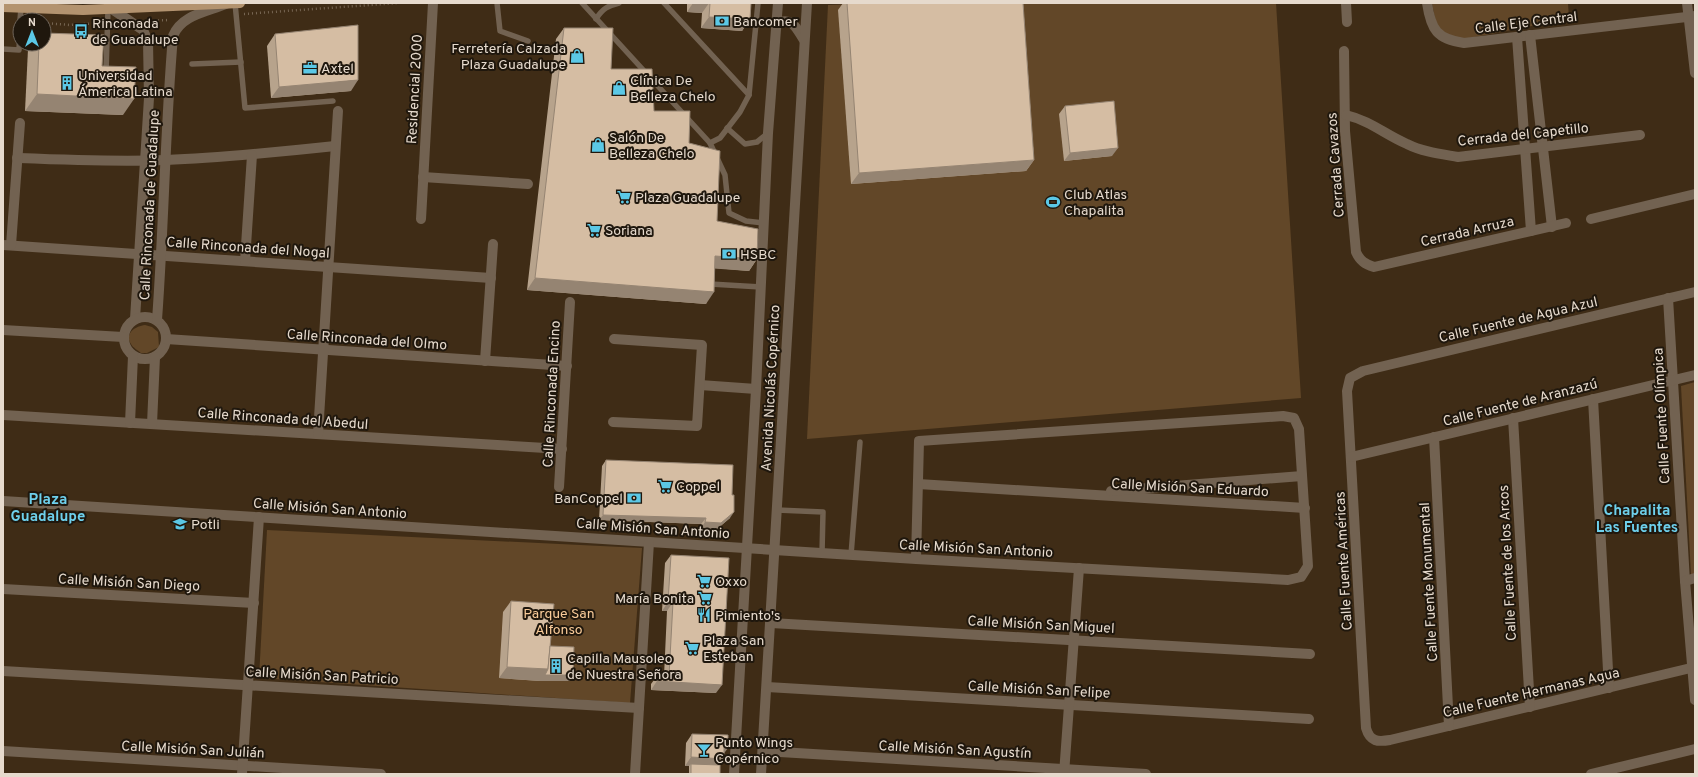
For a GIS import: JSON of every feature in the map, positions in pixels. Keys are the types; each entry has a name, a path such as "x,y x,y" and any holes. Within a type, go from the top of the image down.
{"main road":[{"path":"3,7 83,10 240,3"}],"street":[{"name":"Residencial 2000","path":"421,219 433,3"},
{"name":"Avenida Nicolás Copérnico","path":"734,774 756,389 768,133 778,3"},
{"name":"Avenida Nicolás Copérnico","path":"761,774 807,3"},
{"path":"1346,3 1347,22"},
{"name":"Calle Eje Central","path":"1427,3 1429,16 1435,31 1449,41 1464,43 1692,17"},
{"path":"1687,3 1692,17 1695,73"},
{"name":"Calle Rinconada de Guadalupe","path":"157,320 162,255 168,99 173,36 175,31 186,18 231,4"},
{"name":"Calle Rinconada de Guadalupe","path":"110,9 138,25 147,35 149,98 135,319"},
{"path":"777,23 784,20 792,23 804,40"},
{"path":"1530,35 1552,227"},
{"path":"1517,37 1531,231"},
{"name":"Cerrada Cavazos","path":"1344,52 1346,115 1345,131 1356,252 1359,259 1367,265 1374,267"},
{"path":"149,98 168,99"},
{"path":"318,434 338,112"},
{"name":"Cerrada del Capetillo","path":"1346,115 1365,120 1408,145 1429,152 1458,157 1640,135"},
{"path":"7,245 20,123"},
{"path":"17,158 165,160 252,155 335,146"},
{"path":"245,261 252,155"},
{"path":"423,177 528,184"},
{"path":"1591,219 1695,194"},
{"name":"Cerrada Arruza","path":"1374,267 1566,223"},
{"path":"485,361 493,244"},
{"name":"Calle Rinconada del Nogal","path":"7,245 491,278"},
{"name":"Calle Fuente de Agua Azul","path":"1350,378 1363,370 1695,292"},
{"name":"Calle Fuente Olímpica","path":"1668,298 1685,581 1694,668 1695,700"},
{"name":"Calle Rinconada Encino","path":"559,487 570,302"},
{"path":"142,316 157,320 166,332 165,346 161,353 148,359 140,359 133,356 124,344 123,337 129,323 142,316"},
{"path":"3,330 123,337"},
{"name":"Calle Rinconada del Olmo","path":"166,339 323,351 566,366"},
{"path":"613,422 697,426 702,345 614,339"},
{"path":"130,423 133,356"},
{"path":"152,424 155,357"},
{"name":"Calle Fuente de Aranzazú","path":"1351,457 1695,375"},
{"name":"Calle Fuente Américas","path":"1350,378 1347,391 1366,728 1368,735 1373,740"},
{"path":"700,385 756,389"},
{"path":"1593,399 1609,688"},
{"name":"Calle Rinconada del Abedul","path":"3,415 562,449"},
{"path":"916,559 919,441 1283,416 1294,418 1299,429 1305,508"},
{"name":"Calle Fuente de los Arcos","path":"1513,418 1530,707"},
{"name":"Calle Fuente Monumental","path":"1434,437 1449,726"},
{"name":"Calle Misión San Eduardo","path":"1073,494 1302,476"},
{"name":"Calle Misión San Eduardo","path":"918,484 1305,508"},
{"name":"Calle Misión San Antonio","path":"3,501 916,559 1288,580 1301,577 1308,566 1305,508"},
{"path":"243,770 259,517"},
{"path":"635,774 649,542"},
{"path":"1065,772 1079,568"},
{"path":"1685,581 1695,578"},
{"name":"Calle Misión San Diego","path":"3,588 254,603"},
{"name":"Calle Misión San Miguel","path":"771,624 1310,654"},
{"name":"Calle Fuente Hermanas Agua","path":"1373,740 1381,742 1694,668"},
{"name":"Calle Misión San Patricio","path":"3,670 639,708"},
{"name":"Calle Misión San Felipe","path":"767,687 1310,719"},
{"path":"1591,774 1695,749"},
{"name":"Calle Misión San Julián","path":"3,751 243,770 381,774"},
{"name":"Calle Misión San Agustín","path":"763,751 1065,772 1146,774"}],"lane":[{"path":"497,3 500,31 528,41"},
{"path":"582,3 710,143 725,175 729,213 746,221 764,223"},
{"path":"596,18 601,11 608,6 620,3"},
{"path":"664,3 749,95"},
{"path":"710,143 720,138 740,112 749,95 758,3"},
{"path":"231,4 241,62 245,108 333,101"},
{"path":"21,8 21,12"},
{"path":"106,81 110,9"},
{"path":"192,64 241,62"},
{"path":"727,128 745,144 757,142 768,133"},
{"path":"710,284 761,287"},
{"path":"851,555 860,442"},
{"path":"777,510 823,512 822,553"}],"green space":[{"name":"Club Atlas Chapalita","path":"887,3 1276,3 1301,398 807,439 828,5"},
{"path":"1432,3 1568,3 1569,19 1464,39 1449,36 1437,29"},
{"path":"145,325 152,327 158,332 159,347 147,353 141,353 134,348 129,340 129,337 132,331"},
{"path":"1695,382 1695,574 1691,575 1681,386"},
{"name":"Parque San Alfonso","path":"267,530 642,548 630,703 259,678"}],"building":[{"path":"710,3 751,3 750,19 709,17"},
{"path":"847,3 1023,3 1034,160 859,173"},
{"name":"Axtel","path":"358,25 358,80 279,87 275,34"},
{"name":"Plaza Guadalupe","path":"564,28 613,28 611,69 652,69 654,111 690,111 689,143 720,151 717,221 758,229 757,259 715,256 714,292 535,278"},
{"path":"52,33 104,35 102,66 136,67 134,99 37,94 39,52 52,52"},
{"path":"1114,101 1118,148 1070,153 1065,106"},
{"name":"Coppel","path":"606,460 733,465 732,495 734,495 734,512 721,523 705,522 706,518 603,515"},
{"name":"Plaza San Esteban","path":"671,555 729,558 722,685 657,681 657,676 669,676 673,602 668,602"},
{"path":"511,601 554,604 548,669 507,667"},
{"name":"Capilla Mausoleo de Nuestra Señora","path":"550,646 574,647 573,675 545,675 548,669"},
{"path":"692,734 728,735 728,748 724,747 724,759 691,757"},
{"path":"691,764 720,765 720,774 691,774"}],"place":[{"name":"Bancomer","path":"722,21"},
{"name":"Rinconada de Guadalupe","path":"81,31"},
{"name":"Ferretería Calzada Plaza Guadalupe","path":"577,56"},
{"name":"Axtel","path":"310,68"},
{"name":"Universidad Ámerica Latina","path":"67,83"},
{"name":"Clínica De Belleza Chelo","path":"619,88"},
{"name":"Salón De Belleza Chelo","path":"598,145"},
{"name":"Plaza Guadalupe","path":"624,197"},
{"name":"Club Atlas Chapalita","path":"1053,202"},
{"name":"Soriana","path":"594,230"},
{"name":"HSBC","path":"729,254"},
{"name":"Coppel","path":"665,486"},
{"name":"BanCoppel","path":"634,498"},
{"name":"Potli","path":"180,524"},
{"name":"Oxxo","path":"704,581"},
{"name":"María Bonita","path":"705,598"},
{"name":"Pimiento's","path":"704,615"},
{"name":"Plaza San Esteban","path":"692,648"},
{"name":"Capilla Mausoleo de Nuestra Señora","path":"556,666"},
{"name":"Punto Wings Copérnico","path":"704,750"}],"district":[{"name":"Plaza Guadalupe","path":"48,508"},
{"name":"Chapalita Las Fuentes","path":"1637,518"}]}
